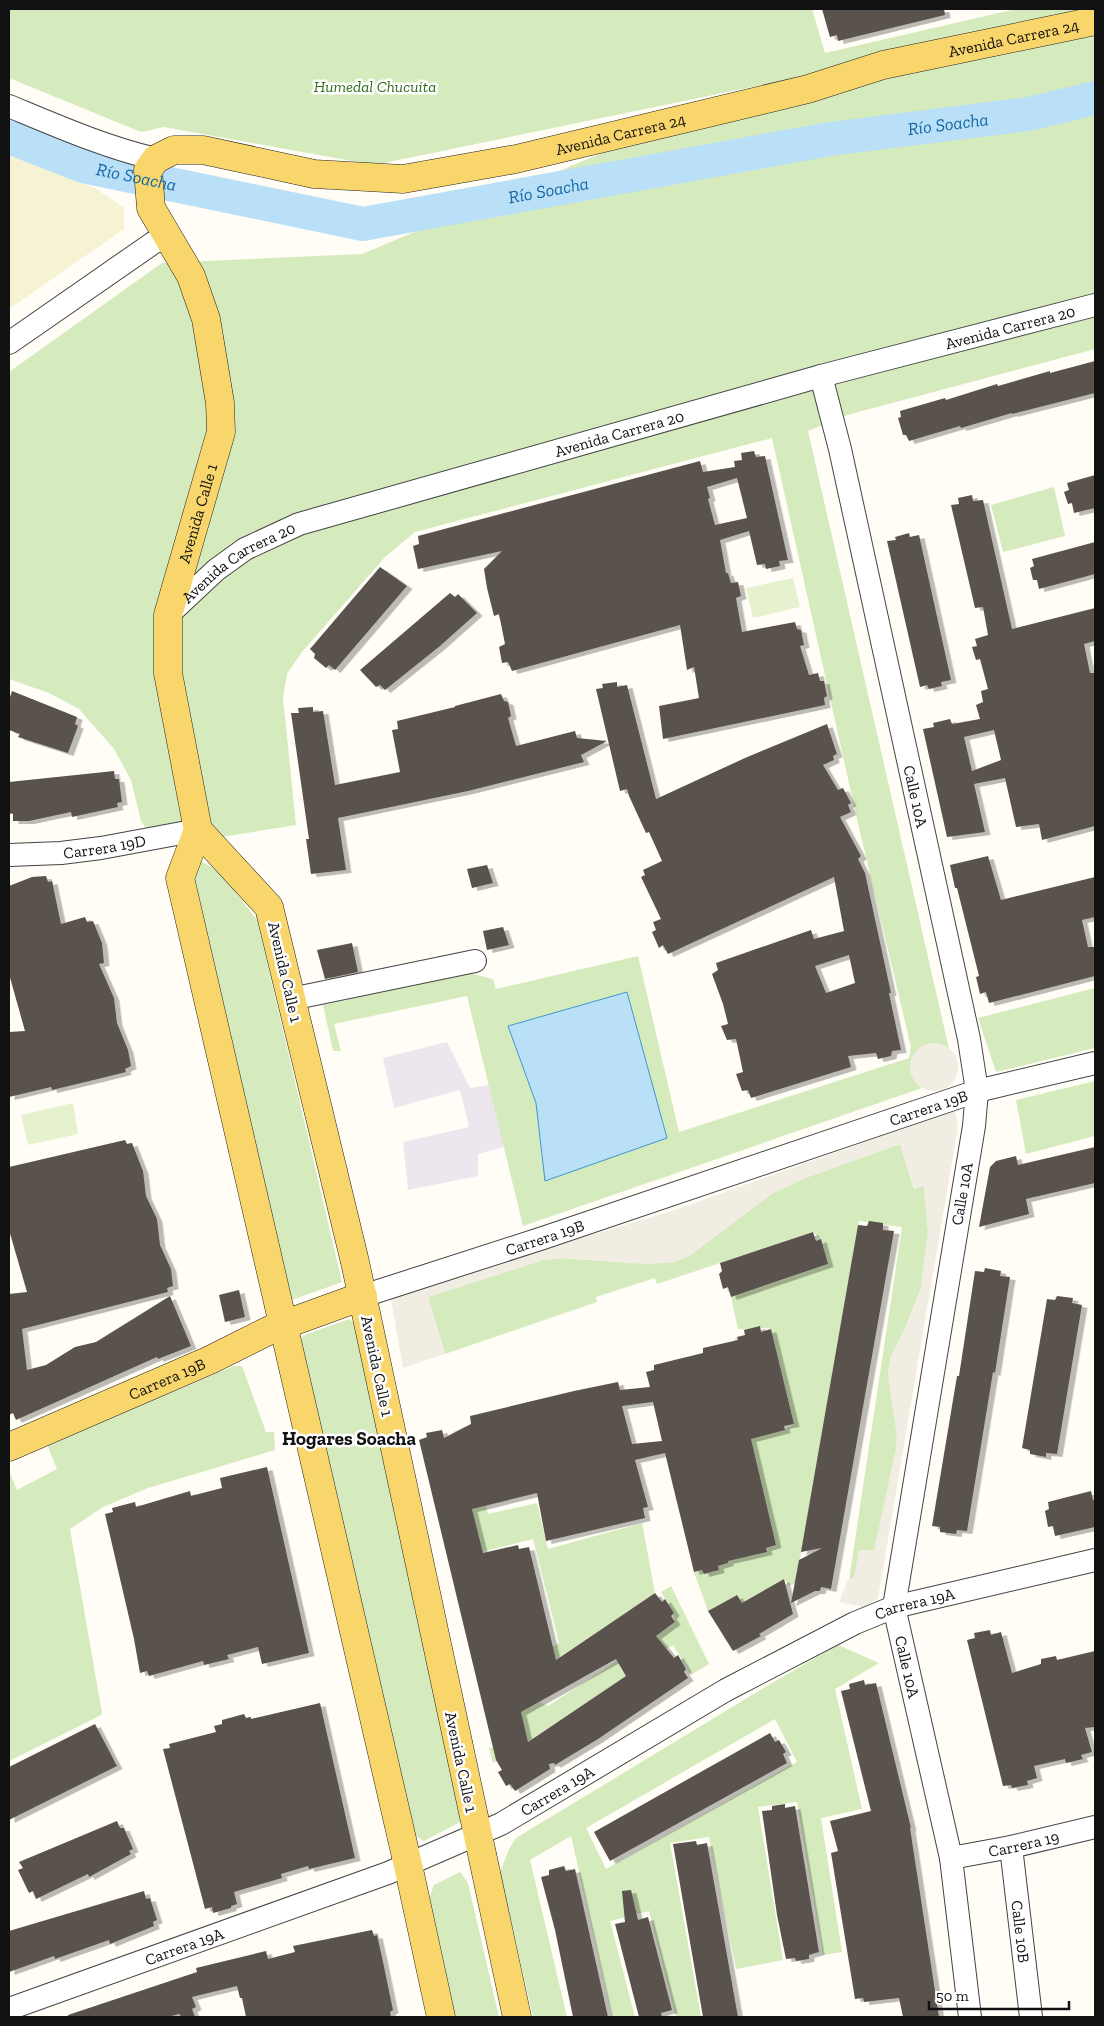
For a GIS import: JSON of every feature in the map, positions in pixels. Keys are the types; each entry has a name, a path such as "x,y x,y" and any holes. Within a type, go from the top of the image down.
{"main road":[{"name":"Avenida Carrera 24","path":"152,165 174,150 203,150 314,174 402,179 516,159 808,89 883,65 1095,21"},
{"name":"Avenida Calle 1","path":"152,165 151,208 191,276 206,319 220,403 221,432 168,614 168,673 198,830 269,907 363,1296 477,1835 518,2017"},
{"path":"198,830 180,878 408,1865 440,2017"},
{"name":"Carrera 19B","path":"9,1447 210,1360 284,1325 363,1296"}],"street":[{"path":"9,106 86,138 130,153 152,165"},
{"path":"9,343 153,243 167,237"},
{"name":"Avenida Carrera 20","path":"168,614 216,570 245,549 299,524 821,376 1095,305"},
{"name":"Calle 10A","path":"821,376 840,449 968,1039 977,1091 974,1126 894,1607 951,1858 970,2017"},
{"name":"Carrera 19D","path":"9,855 61,853 101,848 198,830"},
{"path":"291,999 476,961"},
{"name":"Carrera 19B","path":"363,1296 543,1238 977,1091 1095,1063"},
{"name":"Carrera 19A","path":"9,2009 408,1865 477,1835 501,1824 726,1690 855,1623 894,1607 1095,1560"},
{"name":"Carrera 19","path":"951,1858 1094,1832"},
{"name":"Calle 10B","path":"1011,1846 1031,2017"}],"shaded area":[{"path":"9,154 95,188 124,208 124,229 9,309"},
{"path":"447,1042 470,1088 489,1085 504,1147 478,1154 478,1176 408,1190 403,1142 469,1127 460,1090 394,1108 383,1058"},
{"path":"934,1043 943,1045 951,1050 956,1058 958,1067 956,1076 951,1084 943,1089 934,1091 925,1089 917,1084 912,1076 910,1067 912,1058 917,1050 925,1045"},
{"path":"955,1110 958,1126 878,1598 863,1607 839,1602 848,1580 854,1577 859,1550 874,1550 896,1449 897,1435 888,1373 891,1356 904,1331 921,1288 928,1232 924,1186 914,1189 900,1144 805,1178 771,1194 692,1254 675,1262 648,1264 562,1258 543,1260 428,1297 445,1354 403,1368 390,1294 669,1212"}],"green space":[{"name":"Humedal Chucuita","path":"9,9 812,9 825,53 1016,9 1095,9 1095,349 847,415 808,431 949,1049 938,1045 928,1046 920,1049 914,1055 911,1071 914,1080 922,1088 523,1226 467,996 334,1024 341,1051 333,1051 323,1005 469,973 493,979 496,989 638,956 679,1132 909,1058 911,1047 857,819 772,438 415,532 385,557 301,653 287,674 283,698 296,825 159,847 141,821 131,780 114,749 79,709 49,693 9,679 9,372 162,263 362,254 766,84 374,165 164,127 141,132 9,78"},
{"path":"1054,487 1065,536 1003,552 991,505"},
{"path":"793,578 800,607 753,618 746,588"},
{"path":"199,860 220,872 257,920 342,1282 292,1300 191,863"},
{"path":"1095,988 1095,1048 996,1072 978,1018"},
{"path":"1095,1081 1095,1136 1026,1154 1016,1100"},
{"path":"73,1103 78,1134 28,1145 21,1115"},
{"path":"900,1144 914,1189 924,1186 928,1232 921,1288 904,1331 891,1356 888,1373 897,1435 896,1449 871,1570 849,1580 902,1227 859,1221 796,1583 789,1586 784,1579 742,1604 736,1595 708,1611 694,1572 702,1570 704,1574 719,1570 718,1566 728,1563 681,1364 749,1552 751,1556 767,1552 766,1548 776,1545 729,1347 737,1337 760,1432 778,1432 794,1424 771,1329 738,1329 731,1297 824,1266 825,1256 817,1236 813,1232 657,1284 655,1278 596,1297 597,1302 445,1354 428,1297 543,1260 562,1258 648,1264 675,1262 692,1254 771,1194 805,1178"},
{"path":"349,1319 355,1324 460,1811 460,1822 424,1841 409,1832 300,1345 302,1336"},
{"path":"234,1366 242,1366 266,1432 274,1432 275,1450 148,1488 103,1507 70,1529 102,1713 9,1761 9,1471 17,1490 57,1469 47,1445"},
{"path":"467,1426 488,1514 537,1503 548,1549 642,1523 655,1593 530,1677 539,1702 548,1706 675,1623 674,1613 661,1592 671,1586 709,1664 691,1675 673,1645 534,1738 493,1763 489,1748 517,1741 510,1668 559,1643 533,1539 482,1552 453,1432"},
{"path":"838,1645 879,1663 835,1689 862,1809 821,1818 842,1952 823,1955 797,1802 758,1807 783,1960 736,1969 709,1837 670,1843 701,2017 676,2017 649,1911 610,1921 635,2017 612,2017 571,1836 530,1860 567,2017 533,2017 500,1872 509,1849 516,1838","holes":["775,1719 797,1762 606,1869 586,1828"]},
{"path":"460,1872 468,1883 499,2017 455,2017 429,1899 434,1885"}],"water":[{"path":"627,992 667,1138 545,1181 536,1103 508,1026"}],"building":[{"path":"822,9 944,9 945,15 838,41 837,35 830,37"},
{"path":"1095,361 1095,393 1012,413 961,428 960,426 909,441 906,435 903,435 898,418 901,417 900,411 945,398 946,400 997,384 998,386 1050,371 1050,373"},
{"path":"754,451 756,457 765,456 788,560 779,561 780,566 766,569 765,564 757,565 749,531 720,540 726,573 728,573 731,583 738,582 741,596 736,598 742,632 795,622 797,629 801,630 804,645 800,646 809,675 818,673 820,681 824,681 827,696 824,698 825,705 663,739 659,706 699,698 694,667 687,670 680,625 512,671 508,662 502,663 499,647 505,644 499,614 494,616 484,569 502,551 418,569 413,546 419,544 418,536 700,461 703,472 735,467 734,461 742,460 741,453","holes":["737,478 747,518 715,525 707,487"]},
{"path":"1095,475 1095,508 1074,513 1072,503 1068,504 1064,492 1069,490 1067,483"},
{"path":"972,495 973,501 983,500 1012,629 1095,608 1095,641 1084,644 1090,673 1095,673 1095,826 1042,840 1039,824 1016,827 1005,778 974,784 985,832 947,837 923,729 934,727 933,723 950,719 952,724 980,719 976,705 983,702 981,691 988,689 980,659 976,660 972,647 977,646 975,639 988,635 983,607 975,608 951,505 959,504 958,498","holes":["994,730 1001,760 972,771 964,737"]},
{"path":"909,533 910,537 919,535 951,680 941,682 942,686 929,689 927,685 920,687 887,541 896,540 895,537"},
{"path":"1095,542 1095,574 1039,589 1037,580 1033,580 1030,568 1034,566 1032,559"},
{"path":"380,567 407,586 335,670 329,665 326,668 314,658 315,654 310,649"},
{"path":"450,593 455,597 458,594 477,613 440,646 385,690 380,685 376,687 360,670"},
{"path":"617,682 617,687 627,685 656,799 745,758 827,724 837,754 833,756 834,760 823,765 838,790 843,788 851,803 848,805 851,812 840,817 861,856 858,859 865,873 891,993 889,993 901,1050 892,1051 891,1056 878,1059 876,1053 848,1056 851,1067 751,1098 748,1090 742,1091 736,1074 743,1072 736,1039 727,1040 721,1026 728,1024 712,974 718,970 716,963 811,930 814,939 844,931 834,877 668,954 663,945 659,948 652,932 656,930 653,922 661,919 641,877 645,875 643,870 662,861 649,832 646,833 627,789 620,791 596,689 603,688 602,684","holes":["849,955 855,983 826,993 815,966"]},
{"path":"12,691 77,717 75,724 78,726 68,753 18,737 20,734 9,730 9,700"},
{"path":"501,694 504,701 508,702 511,716 508,718 516,746 575,731 577,738 607,741 581,755 584,762 468,791 338,818 346,870 311,874 306,839 309,839 291,713 299,713 298,708 313,707 313,712 323,711 335,785 400,772 392,730 398,729 397,721"},
{"path":"114,771 115,779 119,779 122,802 117,803 118,807 72,817 71,812 29,821 13,821 13,814 9,813 9,782"},
{"path":"988,856 1001,900 1095,877 1095,917 1082,920 1088,947 1095,947 1095,976 989,1003 986,992 980,994 976,977 979,976 950,865"},
{"path":"487,865 493,883 472,888 467,869"},
{"path":"46,876 48,882 52,881 61,924 85,917 87,922 93,921 102,943 104,963 99,964 114,998 117,1023 128,1050 131,1066 125,1069 126,1072 52,1090 51,1087 9,1097 9,1032 25,1031 9,974 9,886 32,877"},
{"path":"503,927 509,945 487,950 483,931"},
{"path":"352,943 358,972 325,979 317,950"},
{"path":"125,1140 127,1144 132,1143 143,1171 146,1196 157,1219 160,1245 171,1269 173,1286 167,1288 168,1292 22,1329 27,1370 46,1365 75,1347 96,1342 170,1296 191,1346 158,1359 157,1357 16,1420 13,1413 9,1415 9,1294 27,1292 9,1230 9,1167"},
{"path":"1095,1147 1095,1183 1026,1199 1029,1214 979,1227 990,1167 996,1161 1016,1156 1018,1165"},
{"path":"869,1221 883,1223 883,1230 894,1231 831,1589 821,1587 820,1591 815,1591 791,1603 799,1560 822,1548 801,1552 858,1225 867,1226"},
{"path":"813,1232 816,1241 821,1239 828,1264 731,1297 728,1287 723,1289 719,1274 722,1271 720,1263"},
{"path":"985,1268 1001,1271 1000,1276 1010,1277 995,1373 993,1372 967,1531 957,1530 956,1534 940,1532 940,1527 932,1526 957,1376 959,1376 975,1271 984,1272"},
{"path":"239,1290 245,1317 225,1322 219,1295"},
{"path":"1057,1296 1073,1298 1072,1303 1082,1305 1057,1454 1046,1453 1046,1457 1030,1454 1030,1450 1022,1448 1047,1299 1055,1300"},
{"path":"760,1326 761,1332 771,1329 794,1424 784,1426 785,1430 751,1439 776,1545 766,1548 767,1552 728,1561 728,1563 718,1566 719,1570 704,1574 702,1570 694,1572 665,1453 635,1460 648,1507 643,1508 645,1518 546,1541 537,1493 472,1509 483,1553 518,1545 519,1549 529,1547 556,1660 655,1593 662,1602 665,1599 674,1613 671,1616 675,1622 656,1636 674,1658 678,1655 686,1669 684,1672 688,1678 598,1739 555,1765 554,1763 549,1764 550,1769 515,1791 510,1784 506,1786 498,1772 502,1770 496,1760 419,1440 427,1437 426,1433 442,1430 444,1438 471,1424 470,1416 574,1391 618,1382 620,1390 650,1387 646,1372 654,1370 654,1365 703,1353 703,1348 738,1340 737,1337 745,1335 744,1330","holes":["653,1402 662,1441 632,1444 622,1406","616,1659 626,1676 528,1742 521,1712"]},
{"path":"267,1467 309,1653 262,1664 258,1647 227,1655 229,1659 204,1665 203,1661 149,1676 147,1671 140,1673 105,1514 113,1512 112,1508 135,1502 136,1507 190,1491 191,1496 222,1488 220,1478"},
{"path":"1091,1491 1093,1500 1095,1500 1095,1527 1055,1536 1053,1526 1048,1527 1045,1511 1049,1509 1048,1502"},
{"path":"784,1579 793,1614 759,1634 761,1636 733,1651 708,1611 737,1595 742,1603"},
{"path":"990,1630 991,1635 1001,1632 1012,1673 1041,1664 1041,1659 1056,1656 1057,1660 1095,1651 1095,1727 1085,1728 1092,1752 1081,1755 1083,1759 1066,1763 1065,1759 1034,1766 1037,1778 1027,1781 1028,1785 1012,1788 1011,1785 1003,1786 967,1640 975,1638 974,1633"},
{"path":"864,1680 865,1685 876,1683 911,1828 939,2017 903,2017 899,1998 864,2002 863,1998 855,1999 831,1853 838,1851 830,1821 871,1811 841,1691 850,1689 849,1684"},
{"path":"320,1703 355,1858 309,1869 308,1866 281,1874 282,1878 234,1892 237,1904 231,1906 231,1908 213,1913 212,1907 205,1909 163,1749 170,1748 169,1744 216,1732 214,1726 222,1724 222,1720 244,1714 246,1718 251,1717 251,1719"},
{"path":"95,1724 117,1766 9,1820 9,1767"},
{"path":"770,1733 775,1742 779,1740 786,1752 783,1754 787,1763 610,1861 594,1832"},
{"path":"785,1804 785,1808 795,1806 819,1952 809,1955 809,1959 796,1961 795,1958 786,1959 777,1915 762,1811 772,1810 772,1806"},
{"path":"117,1821 120,1828 124,1828 133,1849 129,1851 131,1854 89,1877 88,1874 36,1899 33,1891 29,1893 18,1870 23,1868 19,1862"},
{"path":"696,1841 697,1845 707,1843 738,2017 703,2017 673,1844"},
{"path":"564,1866 566,1871 575,1869 608,2017 573,2017 555,1930 541,1877 549,1875 549,1870"},
{"path":"631,1890 638,1920 648,1917 672,2010 661,2013 662,2017 639,2017 615,1924 625,1922 622,1891"},
{"path":"144,1891 146,1899 150,1898 157,1920 153,1922 154,1926 110,1944 109,1940 55,1959 54,1956 9,1972 9,1931"},
{"path":"372,1930 374,1936 377,1935 382,1957 393,2010 390,2012 391,2017 246,2017 237,1986 192,1997 196,2007 192,2009 195,2017 182,2017 179,2014 168,2017 68,2017 68,2015 197,1972 196,1968 266,1951 268,1959 295,1952 293,1946"}],"waterway":[{"name":"Río Soacha","path":"9,137 83,166 363,224 830,139 1029,114 1095,98"}],"district":[{"name":"Hogares Soacha","path":"349,1438"}]}
